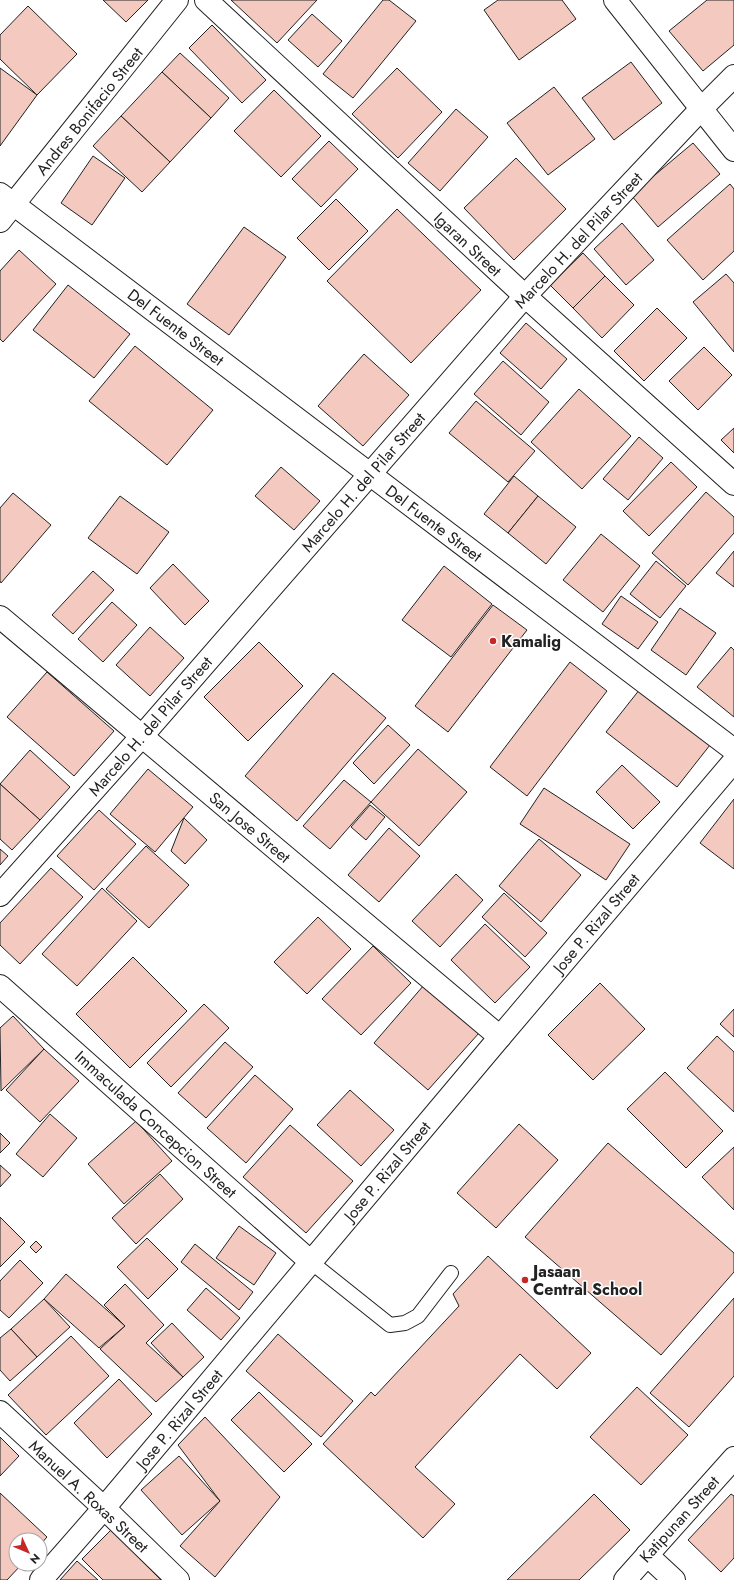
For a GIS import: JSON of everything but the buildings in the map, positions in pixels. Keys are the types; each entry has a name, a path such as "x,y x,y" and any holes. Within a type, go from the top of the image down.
{"street":[{"name":"Andres Bonifacio Street","path":"0,221 7,199 178,0"},
{"name":"Igaran Street","path":"206,0 525,296 734,484"},
{"path":"615,0 734,150"},
{"name":"Marcelo H. del Pilar Street","path":"0,895 142,736 525,296 734,76"},
{"name":"Del Fuente Street","path":"7,199 734,750"},
{"name":"San Jose Street","path":"0,617 500,1037"},
{"name":"Jose P. Rizal Street","path":"41,1580 104,1508 500,1037 734,762"},
{"name":"Immaculada Concepcion Street","path":"0,986 311,1262"},
{"name":"Manuel A. Roxas Street","path":"0,1412 104,1508 178,1580"},
{"name":"Katipunan Street","path":"625,1580 734,1458"},
{"path":"647,1555 674,1580"}],"lane":[{"path":"311,1262 390,1325 405,1323 418,1316 451,1273"}],"place":[{"name":"Kamalig","path":"493,641"},
{"name":"Jasaan Central School","path":"525,1280"}]}
